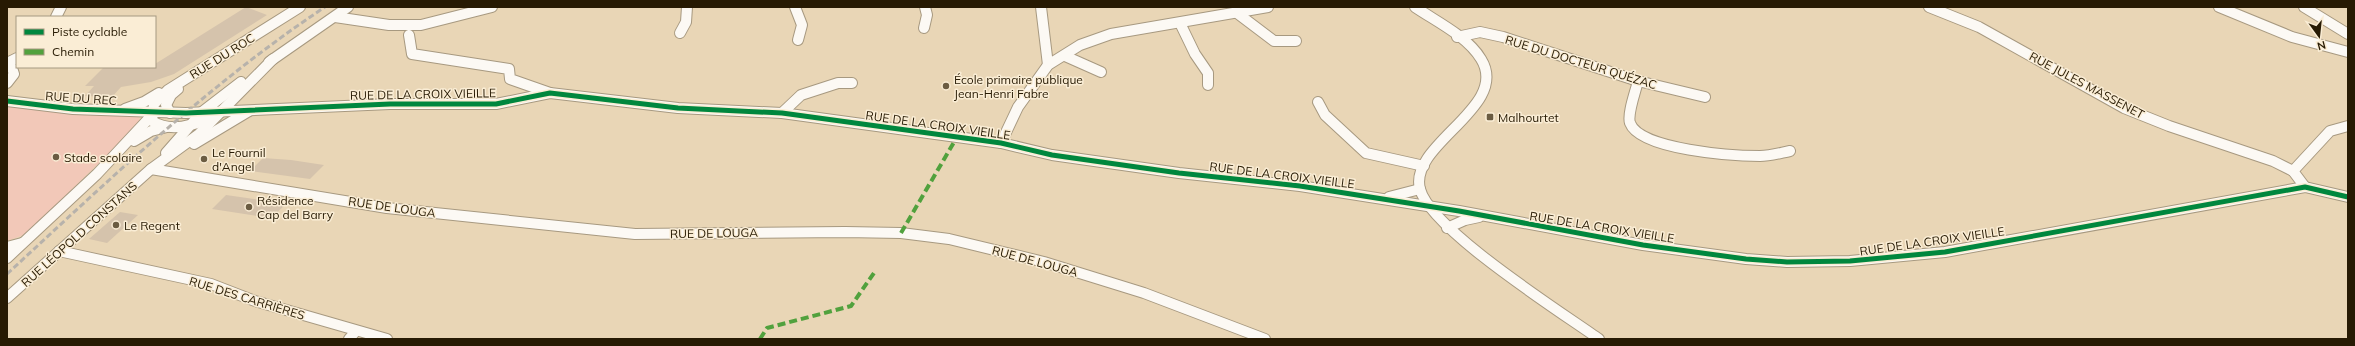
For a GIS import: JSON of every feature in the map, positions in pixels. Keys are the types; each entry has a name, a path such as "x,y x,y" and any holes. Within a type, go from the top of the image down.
{"street":[{"path":"56,16 61,7"},
{"name":"RUE DU ROC","path":"97,174 154,113 154,104 168,90 300,7"},
{"path":"273,59 348,7"},
{"path":"335,17 392,25 421,24 492,7"},
{"path":"680,33 686,22 687,7"},
{"path":"795,7 802,25 798,40"},
{"path":"924,28 927,15 925,7"},
{"path":"1041,7 1048,65"},
{"path":"1001,143 1018,107 1048,65 1065,56 1080,45 1111,34 1268,7"},
{"path":"1415,7 1473,49 1482,61 1486,74 1483,92 1476,105 1424,166 1419,182 1422,192 1430,206 1447,228 1493,264 1599,339"},
{"name":"RUE JULES MASSENET","path":"1929,7 1979,27 2124,108 2169,126 2273,161 2293,171"},
{"path":"2219,7 2292,37 2348,52"},
{"path":"2294,7 2314,14"},
{"path":"2304,7 2348,34"},
{"path":"1237,13 1274,41 1296,41"},
{"path":"1180,23 1195,54 1208,73 1208,85"},
{"name":"RUE DU DOCTEUR QUÉZAC","path":"1457,36 1480,32 1503,37 1638,81 1705,97"},
{"path":"410,35 412,54 455,59 509,69 510,79 550,93"},
{"path":"1065,56 1101,72"},
{"name":"RUE LÉOPOLD CONSTANS","path":"151,170 202,112 273,59"},
{"name":"RUE LÉOPOLD CONSTANS","path":"7,298 151,170 199,134 217,114 273,59"},
{"path":"7,83 14,74 9,66"},
{"path":"118,111 144,102 177,81 204,67"},
{"path":"170,113 166,105 171,95 204,67"},
{"path":"1638,81 1629,117 1630,124 1644,137 1662,145 1727,154 1761,156 1790,151"},
{"path":"782,113 801,95 838,83 852,84"},
{"name":"RUE DE LA CROIX VIEILLE","path":"217,114 190,126 169,127 155,123 152,120 154,113 202,112 217,114 251,110 390,104 496,104 550,93 678,108 782,113 1001,143 1052,155 1382,198 1643,245 1746,259 1787,262 1850,262 1944,252 2305,187"},
{"name":"RUE DU REC","path":"7,101 73,109 154,113"},
{"path":"1318,102 1325,115 1366,154 1424,166"},
{"name":"RUE LÉOPOLD CONSTANS","path":"151,170 251,110"},
{"path":"2348,126 2330,130 2293,171 2305,187 2348,197"},
{"path":"7,258 97,174 143,134 169,127"},
{"name":"RUE DE LOUGA","path":"151,170 387,208 635,234 846,232 902,233 949,239 1044,262 1144,293 1265,339"},
{"name":"RUE DE LA CROIX VIEILLE","path":"1382,198 1422,192"},
{"name":"RUE DE LA CROIX VIEILLE","path":"1447,228 1465,220 1483,216"},
{"path":"7,247 24,242"},
{"name":"RUE DES CARRIÈRES","path":"59,252 210,284 352,335 387,339"}],"shaded area":[{"name":"Stade scolaire","path":"7,105 132,115 139,117 140,120 134,129 26,234 7,241"}],"building":[{"path":"246,7 267,15 174,74 151,82 121,87 112,97 85,96 94,86 85,86 103,68 156,68 156,63"},
{"name":"Résidence Cap del Barry","path":"263,158 291,160 324,165 310,179 250,171"},
{"name":"Résidence Cap del Barry","path":"226,195 286,204 271,218 212,209"},
{"name":"Le Regent","path":"120,212 138,215 107,243 89,239"}],"railway":[{"path":"7,274 161,134 200,101 282,37 325,7"}],"marked path":[{"path":"901,233 957,137"},
{"path":"760,339 767,328 851,306 876,270"}],"cycle path":[{"path":"7,101 73,109 186,113 390,104 496,104 550,93 678,108 782,113 1001,143 1052,155 1179,173 1300,186 1459,211 1643,245 1746,259 1787,262 1850,261 1945,252 2305,187 2348,197"}],"place":[{"name":"École primaire publique Jean-Henri Fabre","path":"946,86"},
{"name":"Malhourtet","path":"1490,117"},
{"name":"Stade scolaire","path":"56,157"},
{"name":"Le Fournil d'Angel","path":"204,159"},
{"name":"Résidence Cap del Barry","path":"249,207"},
{"name":"Le Regent","path":"116,225"}]}
